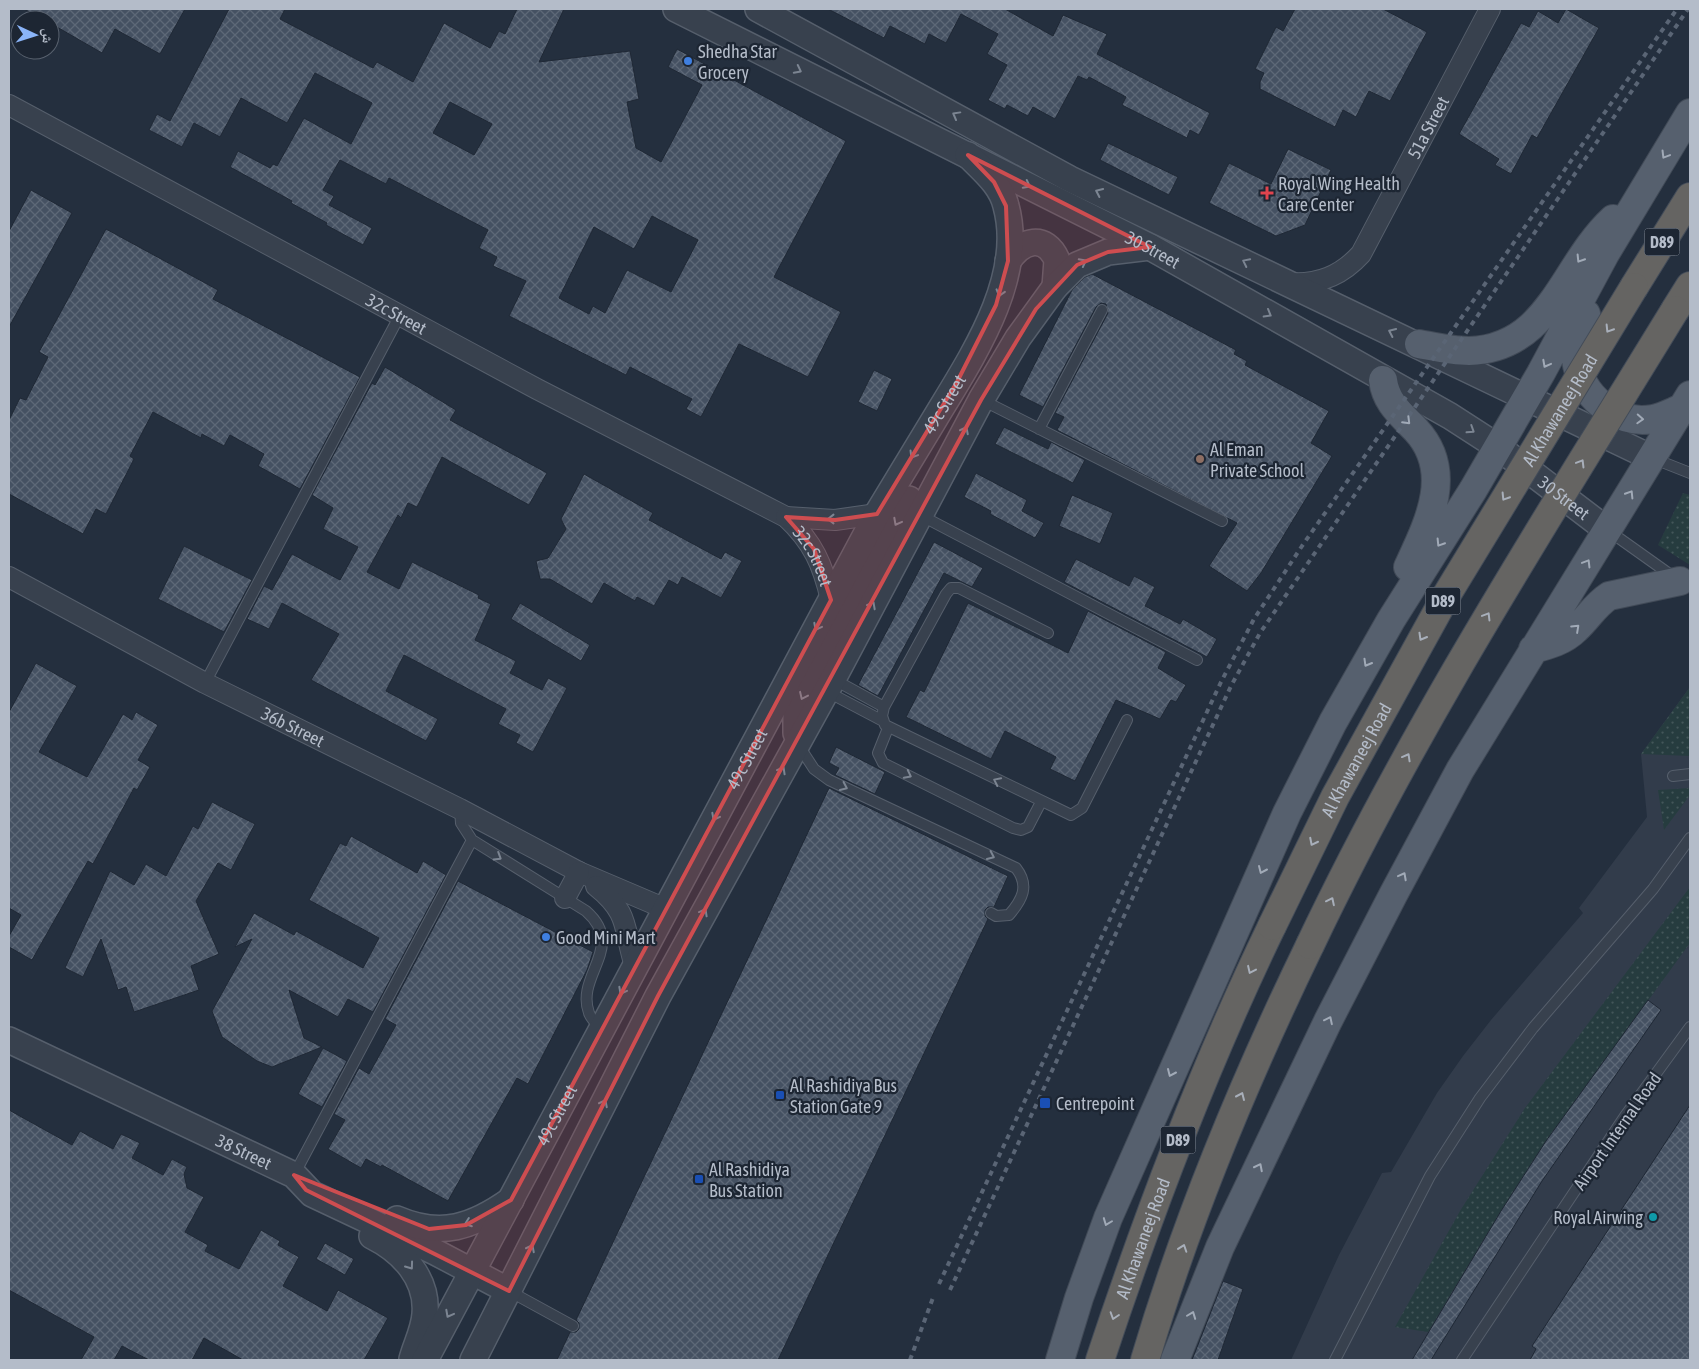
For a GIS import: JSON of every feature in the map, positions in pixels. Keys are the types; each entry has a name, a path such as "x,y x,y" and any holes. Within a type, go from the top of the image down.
{"highway":[{"name":"Al Khawaneej Road","path":"1100,1360 1154,1202 1231,1012 1335,797 1436,612 1502,501 1690,197"},
{"name":"D89","path":"1145,1360 1191,1223 1234,1111 1310,945 1382,802 1432,711 1690,286"}],"main road":[{"path":"1060,1360 1108,1218 1287,813 1333,722 1391,620 1498,447 1605,254 1690,113"},
{"path":"1419,344 1459,350 1481,350 1504,344 1521,335 1548,310 1589,245 1612,220 1638,200"},
{"path":"1605,254 1602,277 1579,327 1576,343 1577,366 1585,387 1595,400 1621,416 1651,419 1686,402"},
{"path":"1383,380 1391,404 1424,441 1433,465 1435,484 1435,503 1430,520 1400,585 1391,620"},
{"path":"1175,1360 1220,1247 1337,1004 1460,770 1686,402"},
{"path":"1533,649 1562,639 1575,630 1600,602 1609,596 1685,584"}],"street":[{"name":"30 Street","path":"676,9 1150,247 1383,380 1450,416 1498,447 1607,530"},
{"name":"30 Street","path":"758,9 1070,178 1419,344 1652,458"},
{"name":"51a Street","path":"1289,283 1303,284 1330,278 1344,270 1360,254 1490,9"},
{"name":"32c Street","path":"9,105 537,389 786,517 808,539 814,550 826,578 831,600"},
{"name":"49c Street","path":"424,1360 877,514 957,382 996,305 1008,261 1010,228 1002,193 968,155"},
{"path":"1008,261 1015,251 1026,244 1039,243 1045,245 1057,260 1055,286"},
{"name":"49c Street","path":"472,1360 509,1291 658,996 830,685 981,400 1026,324 1055,286 1077,265 1098,254 1150,247"},
{"path":"798,743 795,728 799,705 942,437 951,412 957,382"},
{"name":"32c Street","path":"786,517 835,520 877,514"},
{"name":"36b Street","path":"9,577 205,683 460,809 579,872 666,909"},
{"path":"565,898 579,872"},
{"name":"36b Street","path":"579,872 613,899 620,910 635,966"},
{"path":"658,996 675,938 673,926 666,909"},
{"name":"38 Street","path":"9,1040 294,1175 312,1194 472,1271 509,1291"},
{"path":"294,1175 314,1181 412,1226 429,1229 444,1229 466,1225 493,1212 510,1200"},
{"path":"294,1175 300,1194 310,1206 387,1243 408,1262 416,1275 425,1302 425,1316 411,1360"}],"lane":[{"path":"1039,429 1102,310"},
{"path":"205,683 400,315"},
{"path":"981,400 1222,521"},
{"path":"1652,458 1690,473"},
{"path":"920,515 1198,660"},
{"path":"1607,530 1685,584"},
{"path":"1041,802 1028,827 1017,830 883,762 878,752 886,725 884,707 951,588 959,588 1048,633"},
{"path":"830,685 884,707"},
{"path":"830,685 886,725 1067,814 1079,812 1128,720"},
{"path":"798,743 814,769 829,780 1016,868 1024,881 1021,900 1009,915 996,916 991,912"},
{"path":"1672,776 1690,774"},
{"path":"460,809 461,823 472,840 592,917 601,933 602,951 590,980 587,1003 589,1014 602,1030"},
{"path":"1335,1360 1430,1176 1480,1098 1533,1028 1653,889 1690,838"},
{"path":"294,1175 472,840"},
{"name":"Airport Internal Road","path":"1462,1360 1625,1116 1690,1027"},
{"path":"509,1291 573,1326"}],"highlighted area":[{"path":"968,155 1150,247 1108,252 1077,265 1036,309 981,400 658,996 509,1291 306,1190 294,1175 429,1229 466,1225 511,1200 831,600 814,549 786,517 835,520 877,514 957,382 996,305 1008,261 1006,206 994,182"}],"shaded area":[{"path":"1690,687 1690,1360 1291,1360 1339,1255 1382,1173 1391,1172 1437,1093 1463,1056 1491,1020 1583,913 1579,908 1647,817 1641,754"}],"green space":[{"path":"1683,493 1690,495 1690,565 1658,545"},
{"path":"1690,687 1689,756 1641,754"},
{"path":"1690,788 1690,795 1664,830 1658,790"},
{"path":"1690,887 1690,943 1546,1141 1428,1332 1395,1327 1460,1211 1525,1108"}],"building":[{"path":"24,9 185,9 160,54 115,29 102,53 60,29 60,10"},
{"path":"229,9 285,9 280,19 373,68 377,62 413,82 444,23 490,48 499,31 505,34 517,9 564,9 539,62 630,51 639,99 627,102 636,148 661,162 702,85 668,67 677,49 846,141 774,277 841,312 808,377 739,344 701,417 686,409 692,399 630,367 626,375 509,316 526,281 493,266 497,257 479,248 488,230 389,178 386,184 340,160 323,190 334,196 329,205 372,228 363,245 326,225 327,223 291,203 292,201 230,167 238,151 270,168 273,164 277,166 304,118 351,144 372,103 315,73 287,123 241,98 220,137 194,123 182,147 149,130 157,114 170,121","holes":["450,102 492,124 474,155 433,133","652,216 698,240 671,292 627,270 605,313 593,306 589,314 559,298 594,227 634,249"]},
{"path":"828,9 1005,9 1053,36 1063,15 1107,34 1097,54 1210,113 1199,135 1190,130 1187,138 1122,105 1126,97 1089,77 1087,80 1078,76 1055,119 1033,107 1028,116 1007,105 1005,109 988,100 1007,65 987,54 998,34 961,14 946,43 929,34 925,44 890,26 884,38"},
{"path":"1295,9 1383,9 1427,32 1390,101 1369,91 1356,117 1343,110 1335,127 1260,89 1260,82 1264,73 1255,69 1276,27 1283,31"},
{"path":"1566,9 1599,28 1537,138 1532,135 1511,174 1495,165 1499,159 1459,134 1521,23 1529,27 1538,11 1558,23"},
{"path":"1108,143 1178,177 1169,195 1100,160"},
{"name":"Royal Wing Health Care Center","path":"1288,149 1331,170 1305,225 1276,236 1209,203 1229,163 1271,184"},
{"path":"31,190 72,213 9,327 9,231"},
{"path":"106,229 218,290 213,299 360,377 300,489 258,466 264,454 230,435 224,446 202,434 201,438 153,412 130,456 134,459 106,514 96,509 83,534 9,494 9,420 20,398 26,400 48,357 39,352"},
{"name":"Al Eman Private School","path":"1092,274 1236,350 1234,354 1247,361 1245,365 1329,411 1311,443 1332,456 1261,573 1247,591 1209,566 1237,523 1057,430 1064,417 1055,413 1108,313 1106,304 1101,303 1096,307 1043,407 1019,395 1072,290 1085,277"},
{"path":"385,367 456,410 450,420 547,473 529,505 442,457 417,507 408,503 401,518 398,515 367,572 399,589 412,562 479,595 478,598 491,604 475,640 516,661 510,673 542,690 548,678 567,688 533,752 516,743 520,735 498,724 506,709 404,655 386,691 438,719 426,741 311,680 339,634 282,603 269,629 247,619 264,586 272,590 292,554 340,580 358,547 323,529 333,508 312,495 372,383 375,385"},
{"path":"874,370 892,379 877,411 858,402"},
{"path":"1004,427 1048,449 1051,442 1085,460 1073,483 995,444"},
{"path":"976,473 1027,500 1022,511 1044,523 1035,538 990,514 991,511 964,497"},
{"path":"584,474 653,513 649,520 721,559 725,552 742,561 721,598 682,577 678,585 669,580 654,606 637,597 635,601 604,583 592,604 550,579 540,579 536,561 548,558 566,529 561,519"},
{"path":"1072,495 1113,513 1100,544 1059,526"},
{"path":"934,542 983,568 972,587 944,573 878,696 858,685"},
{"path":"184,546 252,580 224,632 158,599"},
{"path":"1076,559 1129,586 1134,576 1155,587 1145,606 1180,624 1183,619 1217,639 1207,657 1064,582"},
{"path":"520,603 590,645 581,661 511,619"},
{"path":"968,603 1068,653 1088,611 1166,652 1158,668 1186,685 1176,702 1171,700 1160,719 1116,700 1075,781 1050,769 1056,757 1005,731 991,759 906,717 920,690 924,692"},
{"path":"36,663 77,686 39,752 87,777 123,714 132,720 136,712 158,725 138,760 150,767 137,790 134,788 93,864 88,861 32,960 9,947 9,936 21,915 9,908 9,712"},
{"path":"836,747 885,772 875,794 835,775 839,768 829,763"},
{"path":"829,788 1008,876 994,907 988,907 985,910 985,916 988,919 778,1360 557,1360 570,1332 576,1332 579,1329 579,1323 576,1320"},
{"path":"212,802 255,824 231,870 218,863 196,901 219,954 191,966 199,990 134,1012 126,987 118,990 101,939 83,977 65,968 110,871 134,885 146,864 166,876 193,826 198,829"},
{"path":"351,836 417,873 423,861 446,875 373,1012 348,999 338,1017 289,990 304,1038 322,1047 272,1067 257,1061 222,1037 212,1011 252,939 235,947 254,913 294,935 296,931 363,968 379,938 309,900 340,843 346,846"},
{"path":"458,881 593,952 587,970 528,1084 517,1078 448,1201 382,1165 381,1167 366,1159 361,1168 328,1149 345,1120 334,1114 359,1068 369,1074 396,1025 385,1019"},
{"path":"1648,1000 1661,1010 1542,1181 1431,1360 1412,1360 1501,1211 1546,1141"},
{"path":"323,1048 347,1061 322,1107 298,1094"},
{"name":"Royal Airwing","path":"1690,1105 1690,1360 1530,1360 1536,1349 1532,1346"},
{"path":"9,1110 72,1145 80,1131 113,1149 121,1134 140,1143 132,1158 163,1175 172,1159 187,1167 184,1174 187,1188 204,1197 185,1232 208,1245 205,1251 239,1269 261,1230 280,1241 278,1245 299,1257 283,1286 327,1311 338,1290 388,1318 364,1360 243,1360 204,1338 192,1360 149,1360 122,1346 114,1360 81,1360 94,1337 9,1290"},
{"path":"325,1243 354,1259 345,1275 316,1259"},
{"path":"1223,1281 1243,1289 1218,1360 1192,1360"}],"railway":[{"path":"939,1284 1221,682 1254,619 1302,546 1677,9"},
{"path":"950,1290 1231,686 1260,633 1688,9"},
{"path":"910,1360 934,1295"}],"place":[{"name":"Shedha Star Grocery","path":"688,61"},
{"name":"Royal Wing Health Care Center","path":"1267,193"},
{"name":"Al Eman Private School","path":"1200,459"},
{"name":"Good Mini Mart","path":"546,937"},
{"name":"Al Rashidiya Bus Station Gate 9","path":"780,1095"},
{"name":"Centrepoint","path":"1045,1103"},
{"name":"Al Rashidiya Bus Station","path":"699,1179"},
{"name":"Royal Airwing","path":"1653,1217"}]}
